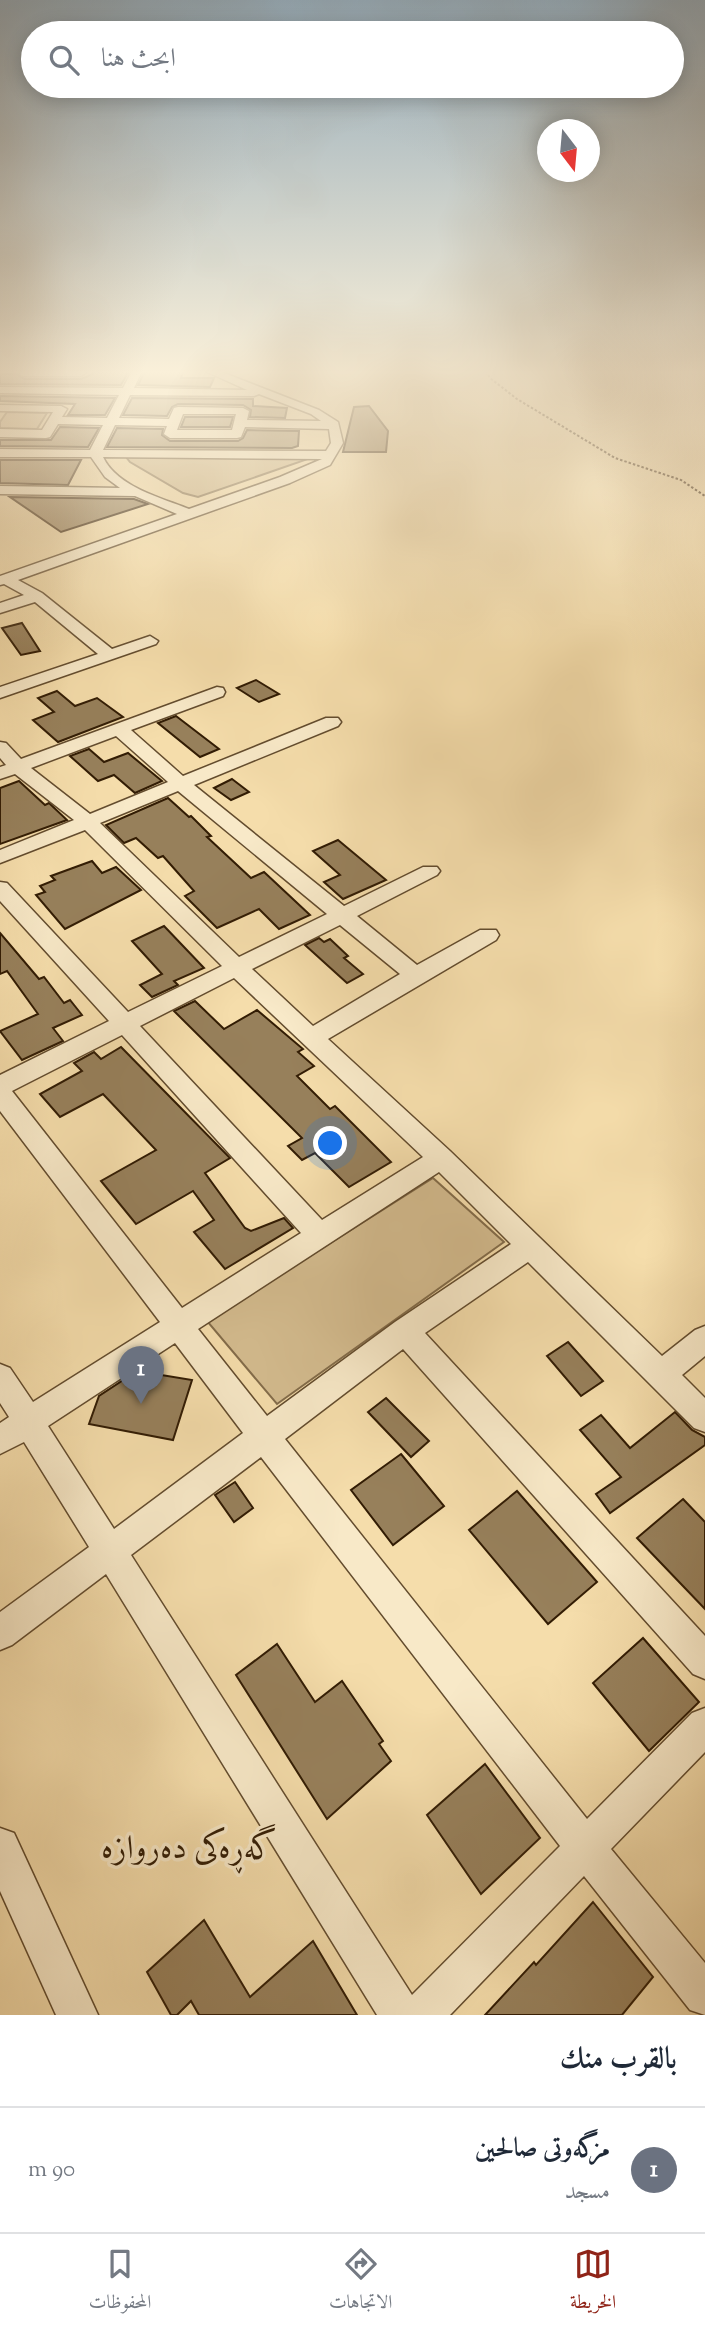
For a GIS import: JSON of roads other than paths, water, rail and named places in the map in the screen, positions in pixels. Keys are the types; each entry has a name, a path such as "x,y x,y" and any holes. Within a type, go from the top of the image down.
{"street":[{"path":"98,465 123,484 189,514"},
{"path":"2,580 285,480 319,465"},
{"path":"0,489 139,492"},
{"path":"2,580 37,596 110,655"},
{"path":"0,608 37,596"},
{"path":"1,691 150,641"},
{"path":"9,770 217,692"},
{"path":"0,857 332,722"},
{"path":"118,728 180,783 415,975"},
{"path":"0,747 9,770 87,821 237,968 441,1157 705,1418"},
{"path":"0,1086 430,871"},
{"path":"0,888 320,1236"},
{"path":"312,1038 415,975 488,935"},
{"path":"0,1093 262,1437 585,1848 705,1995"},
{"path":"14,1431 441,1157"},
{"path":"0,1633 405,1331 530,1247"},
{"path":"405,1331 705,1662"},
{"path":"661,1374 705,1339"},
{"path":"0,1377 14,1431 110,1552 401,2015"},
{"path":"421,2015 705,1726"},
{"path":"0,1847 77,2015"}],"place":[{"name":"مزگەوتی صالحین","path":"141,1404"}],"district":[{"name":"گەڕەکی دەروازە","path":"189,1850"}]}
